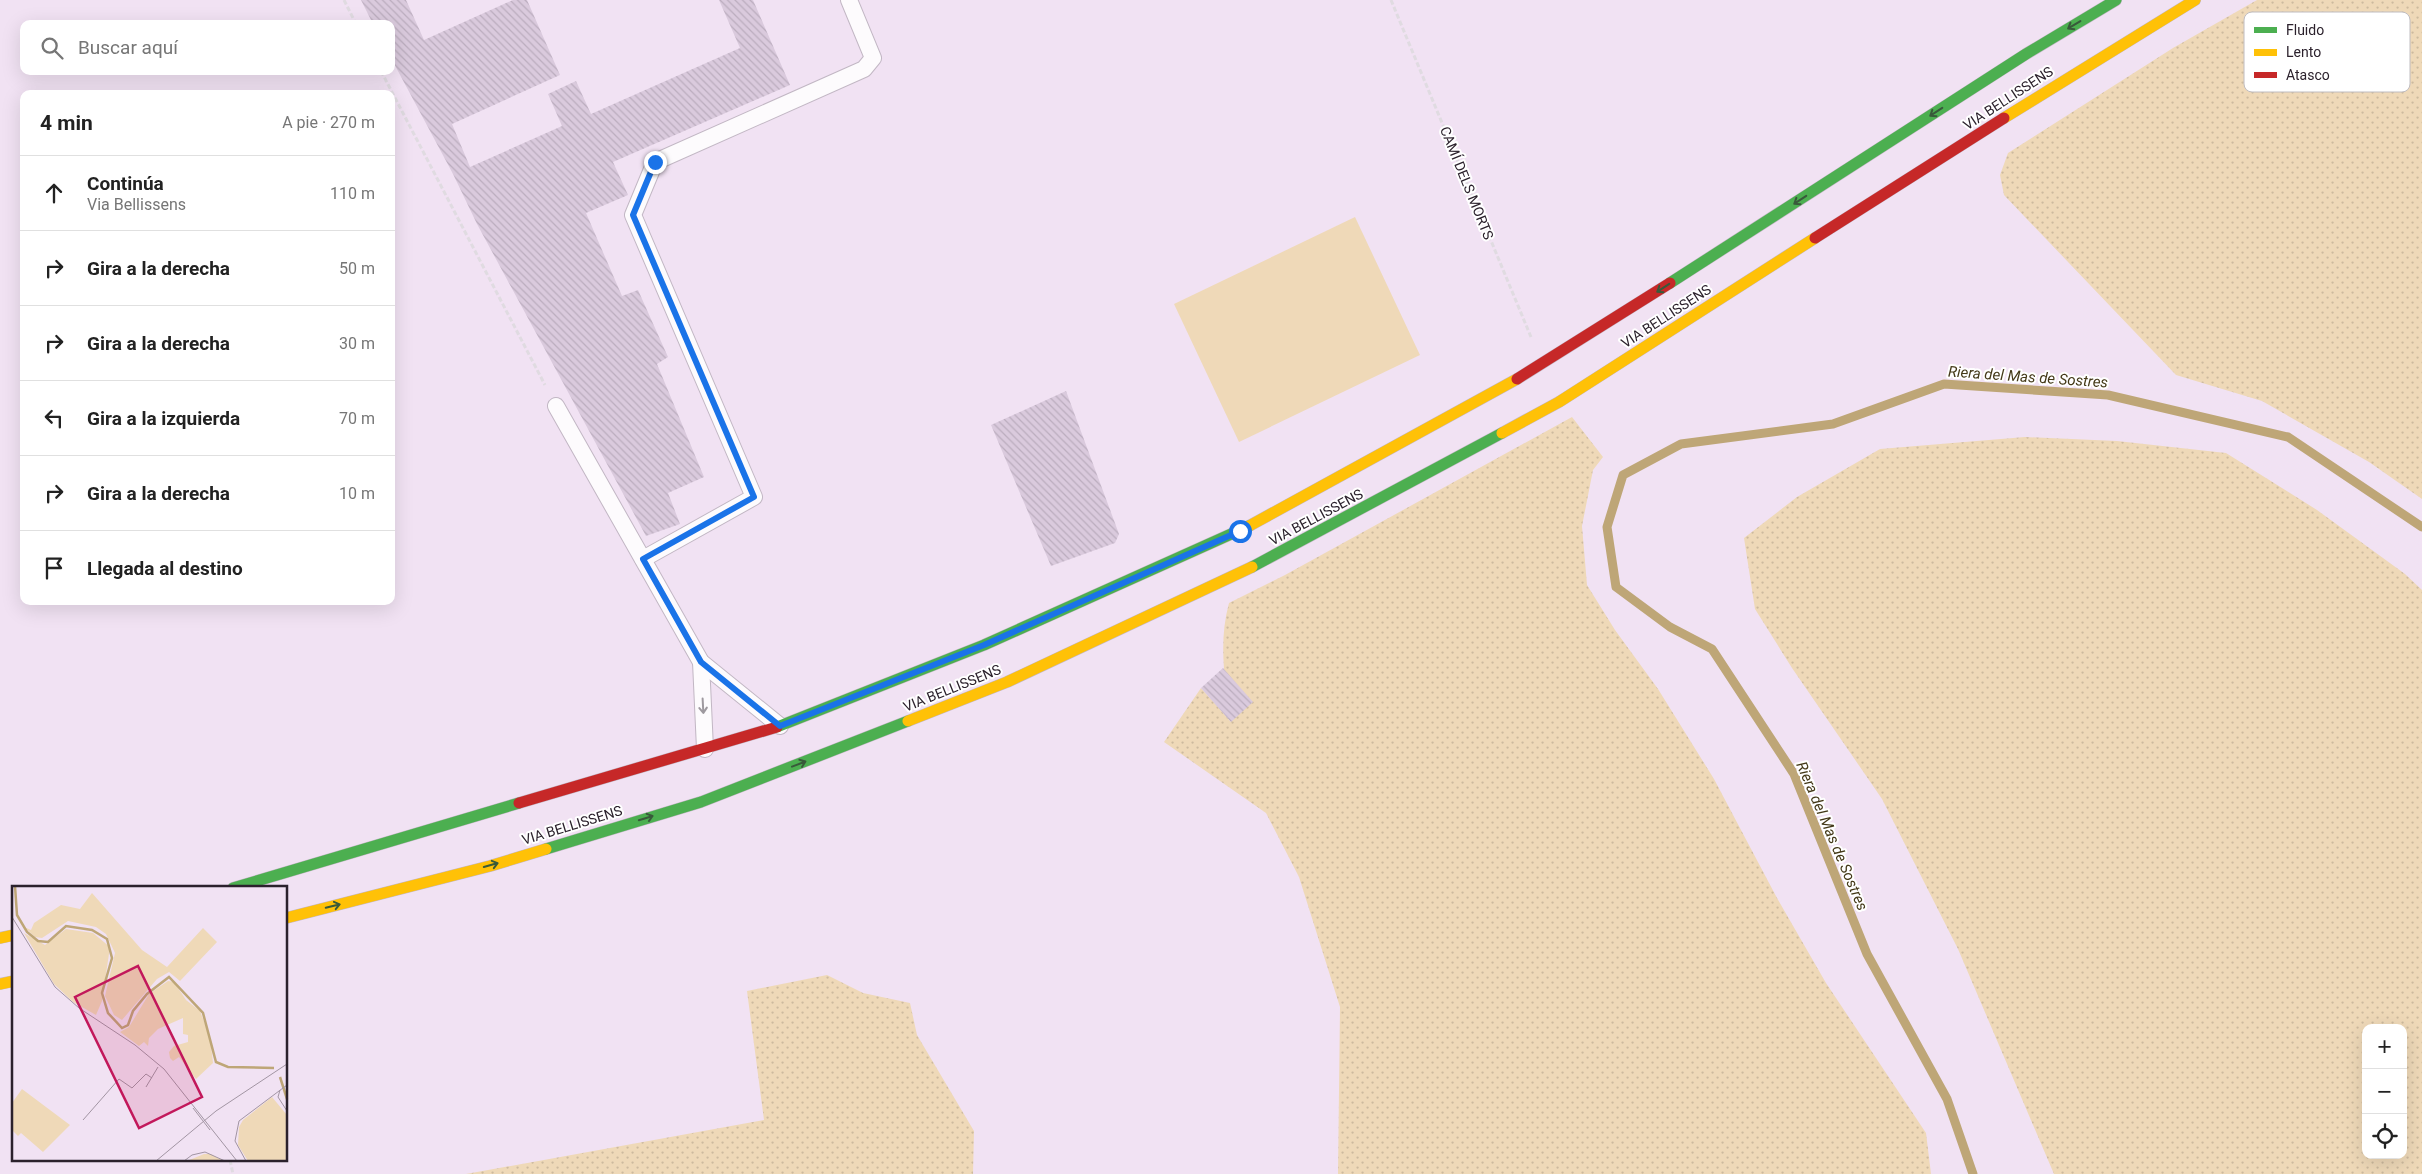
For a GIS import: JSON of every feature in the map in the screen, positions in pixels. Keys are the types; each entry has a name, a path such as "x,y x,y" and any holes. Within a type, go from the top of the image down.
{"main road":[{"name":"VIA BELLISSENS","path":"240,886 705,750 780,726 984,645 1240,531 1542,365 2026,54 2116,0"},
{"name":"VIA BELLISSENS","path":"288,917 490,866 701,802 1007,682 1272,558 1559,402 2063,80 2195,0"}],"lane":[{"path":"643,559 754,497 633,215 642,190 655,162 864,70 873,58 849,0"},
{"path":"556,406 701,662 780,726"},
{"path":"701,662 705,750"}],"path":[{"path":"344,0 354,20"},
{"name":"CAMÍ DELS MORTS","path":"1391,0 1542,365"},
{"path":"383,75 391,90"},
{"path":"395,98 556,406"}],"shaded area":[{"path":"2257,0 2422,0 2422,499 2369,462 2262,401 2176,375 2004,195 2000,175 2008,153 2173,48"},
{"path":"1355,217 1420,355 1239,442 1174,304"},
{"path":"1572,417 1603,457 1593,470 1582,526 1587,585 1615,630 1658,689 1714,779 1777,898 1826,983 1926,1133 1931,1174 1338,1174 1340,1007 1299,877 1266,813 1164,742 1201,688 1231,722 1223,648 1229,603 1285,575"},
{"path":"2025,437 2117,441 2226,453 2317,510 2405,574 2422,590 2422,1174 2054,1174 1958,949 1882,799 1792,668 1755,609 1744,538 1797,497 1880,449"},
{"path":"827,975 863,993 910,1003 917,1035 974,1131 973,1174 466,1174 764,1120 747,991"}],"building":[{"path":"361,0 406,0 424,40 513,0 527,0 560,75 452,124 470,167 562,126 548,94 576,81 591,114 740,48 719,0 753,0 790,85 613,162 628,195 586,213 622,296 638,290 668,357 657,364 704,477 668,493 680,524 646,536 477,224 453,174 395,65 395,20 371,20"},
{"path":"1066,391 1119,534 1115,543 1051,566 991,425"},
{"path":"1223,668 1253,702 1231,722 1201,688"}],"waterway":[{"name":"Riera del Mas de Sostres","path":"1973,1174 1947,1099 1867,954 1794,774 1712,649 1670,627 1616,587 1607,527 1623,475 1681,444 1833,424 1944,384 2108,395 2288,437 2422,527"}],"traffic: fast":[{"path":"1670,283 2026,54 2116,0"},
{"path":"1252,567 1502,433"},
{"path":"777,727 984,645 1249,526"},
{"path":"546,849 701,802 908,721"},
{"path":"240,886 519,803"}],"traffic: slow":[{"path":"2004,118 2195,0"},
{"path":"1502,433 1559,402 1815,238"},
{"path":"1249,526 1517,379"},
{"path":"908,721 1007,682 1252,567"},
{"path":"288,917 490,866 546,849"},
{"path":"0,938 12,935"},
{"path":"0,984 12,981"}],"traffic: jam":[{"path":"1815,238 2004,118"},
{"path":"1517,379 1670,283"},
{"path":"519,803 777,727"}],"route":[{"path":"655,162 633,215 754,497 686,533 643,559 701,662 780,726 984,645 1240,531"}]}
